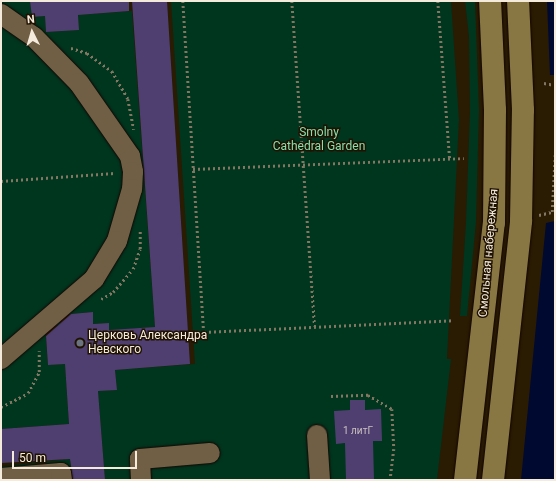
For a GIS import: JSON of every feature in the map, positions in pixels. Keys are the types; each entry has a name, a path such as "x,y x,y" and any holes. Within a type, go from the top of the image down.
{"main road":[{"name":"Смольная набережная","path":"464,480 494,223 495,110 490,1"},
{"path":"493,480 521,222 523,110 518,1"}],"lane":[{"path":"1,14 44,47 80,83 132,164 132,189 117,241 94,279 33,334 1,360"},
{"path":"317,435 320,480"},
{"path":"141,480 140,459 210,454"},
{"path":"1,478 61,474 62,480"}],"path":[{"path":"183,1 204,332 454,320"},
{"path":"292,1 316,326"},
{"path":"438,1 450,159"},
{"path":"1,181 132,164 134,126 129,106 112,72 87,53 66,46 44,47"},
{"path":"544,83 555,85"},
{"path":"539,215 552,212 555,154"},
{"path":"193,169 305,163 464,158"},
{"path":"1,407 28,393 39,372 39,352 33,334"},
{"path":"331,396 368,395 392,409 394,448 390,480"}],"green space":[{"path":"1,1 30,1 32,17 45,16 46,32 79,30 78,15 132,11 155,327 109,330 109,323 93,324 92,312 60,315 60,325 45,326 48,365 65,364 69,424 1,429"},
{"name":"Smolny Cathedral Garden","path":"171,1 451,1 459,120 447,359 451,359 437,480 105,480 98,391 117,390 115,370 195,364"},
{"path":"465,1 475,1 479,111 476,222 467,316 460,316 466,222 470,111 469,37"},
{"path":"70,459 71,468 2,475 1,466"}],"water":[{"path":"547,1 555,1 555,75 550,75"},
{"path":"555,221 555,480 521,480 546,223"}],"building":[{"path":"30,1 129,1 129,11 78,15 79,30 46,32 45,16 32,17"},
{"path":"132,1 167,1 190,364 115,370 117,390 98,391 105,480 73,480 70,459 1,463 1,429 69,424 65,364 48,365 46,336 71,314 93,312 93,324 109,323 109,330 155,327"},
{"path":"350,400 365,400 365,410 381,409 382,441 373,441 374,480 346,480 345,443 336,444 334,411 350,410"}],"place":[{"name":"Церковь Александра Невского","path":"80,343"}]}
